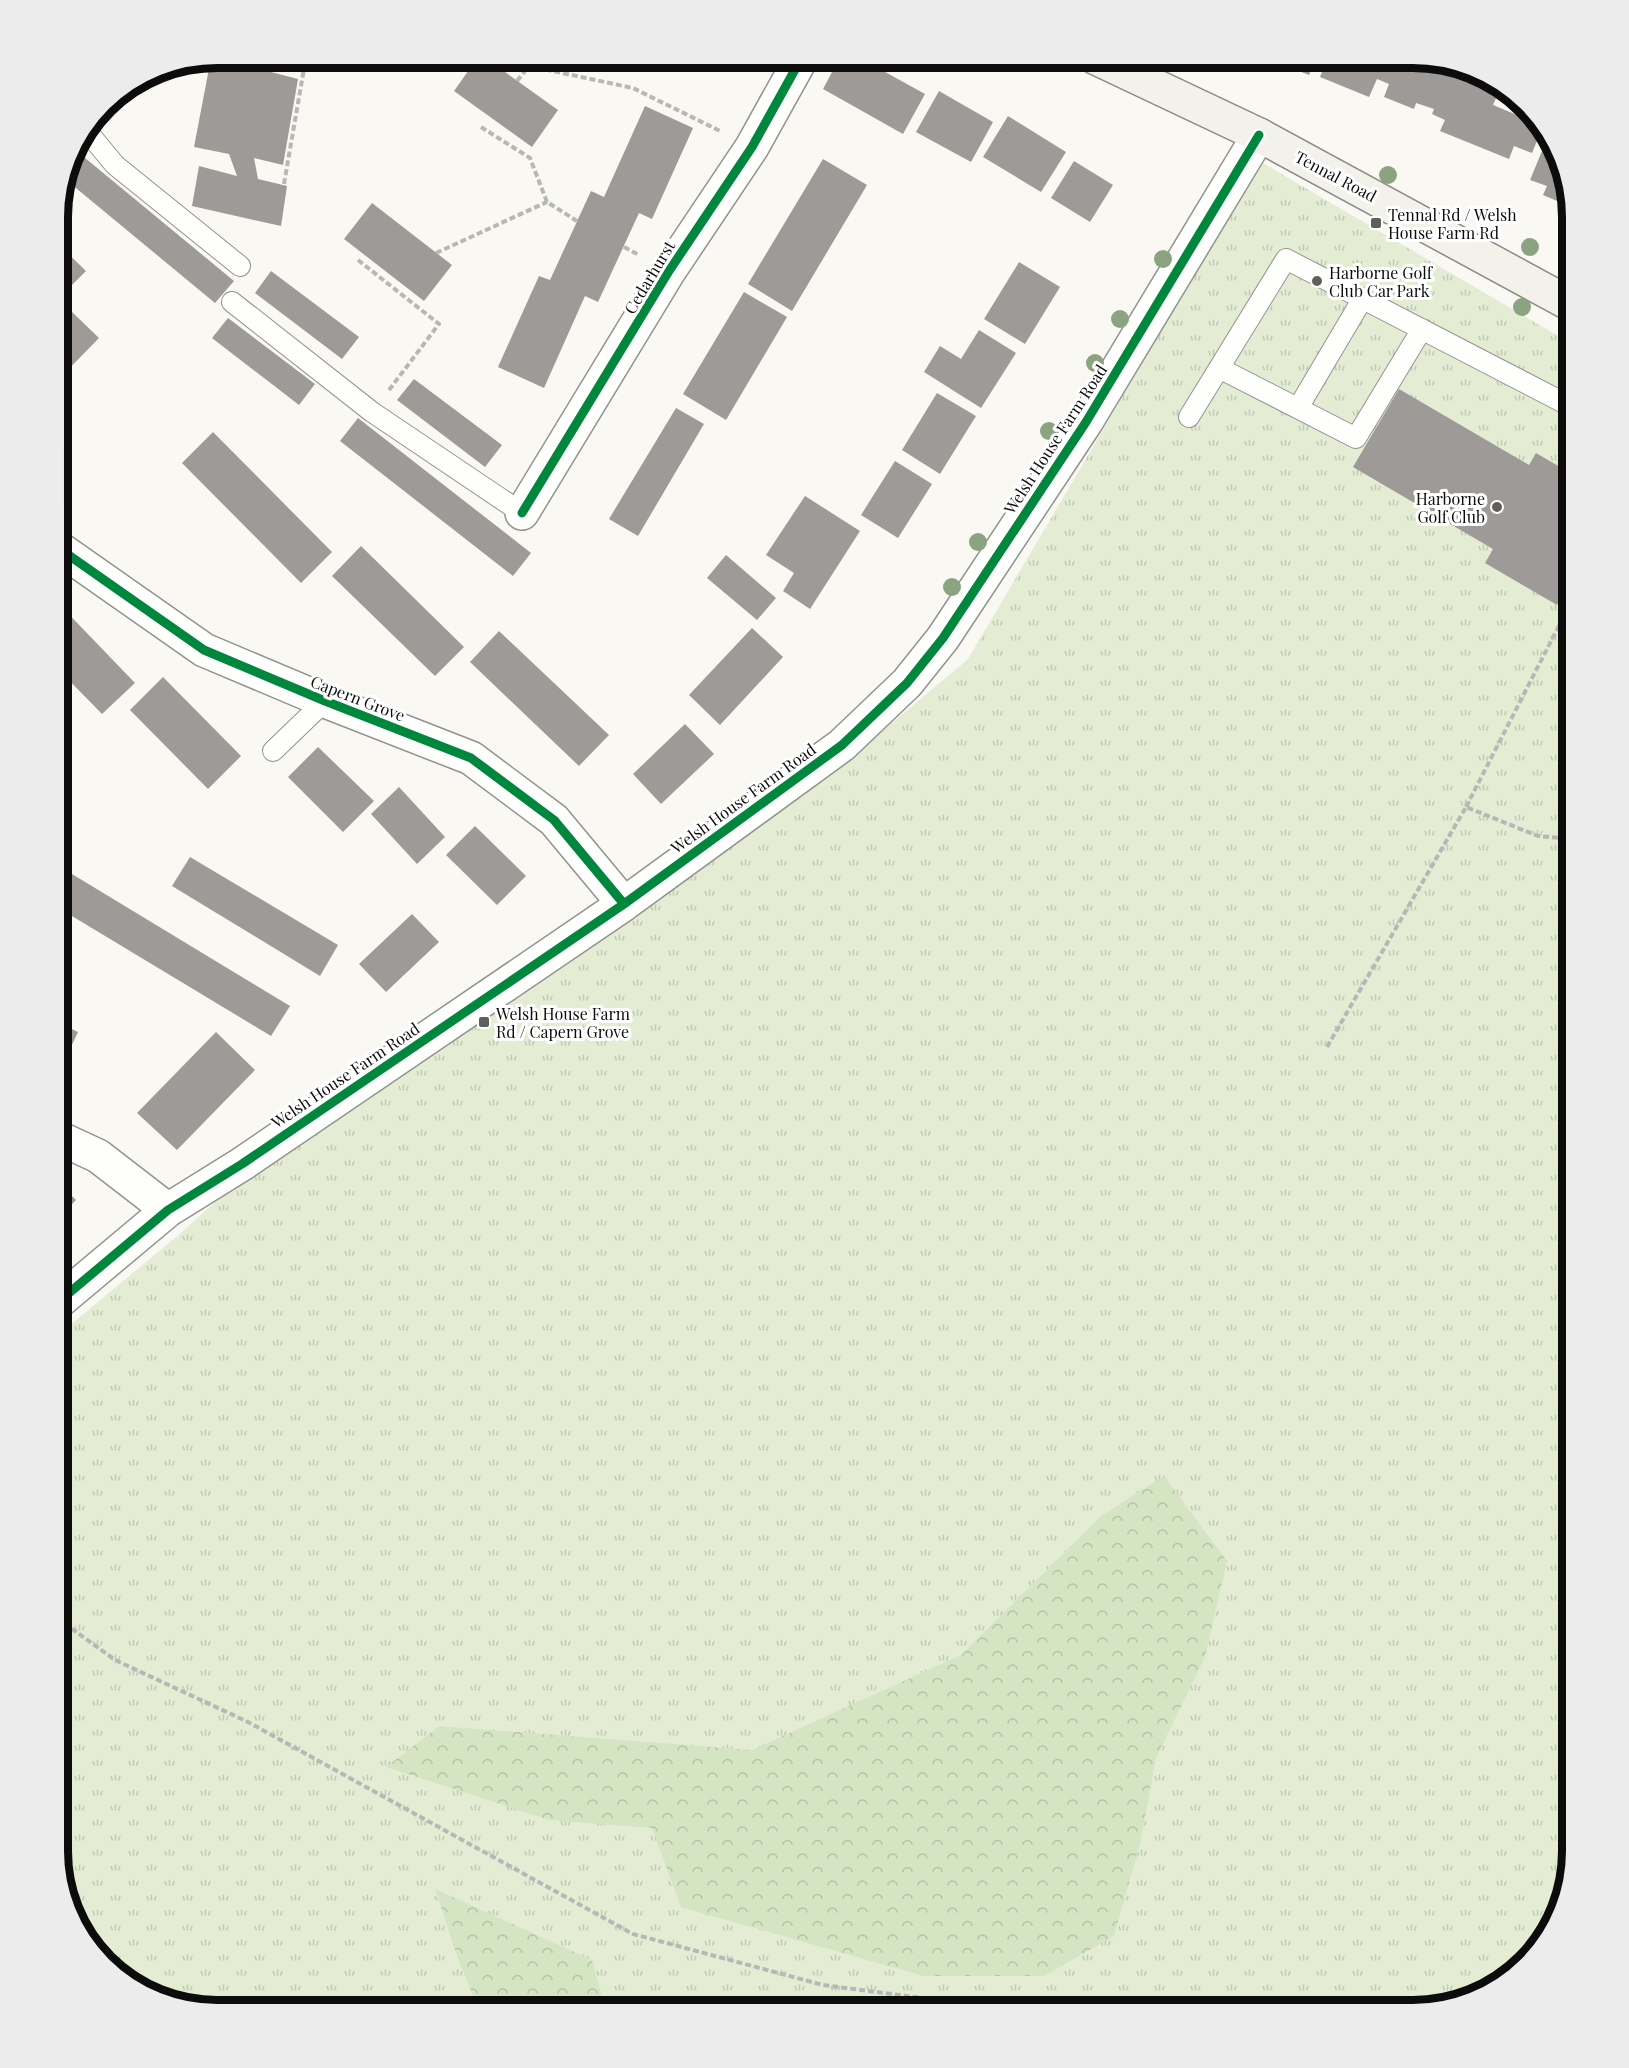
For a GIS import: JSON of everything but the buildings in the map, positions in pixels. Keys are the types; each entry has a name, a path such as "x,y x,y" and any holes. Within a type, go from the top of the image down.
{"street":[{"name":"Cedarhurst","path":"522,513 609,374 669,271 752,147 796,68"},
{"name":"Tennal Road","path":"1117,68 1259,135 1562,300"},
{"name":"Welsh House Farm Road","path":"68,1294 168,1210 242,1164 624,904 842,745 907,683 943,638 1086,422 1259,135"},
{"name":"Capern Grove","path":"68,555 204,650 325,702 471,758 554,820 624,904"},
{"path":"68,1142 98,1156 168,1210"}],"lane":[{"path":"91,137 115,165 240,266"},
{"path":"1189,417 1286,259 1562,401"},
{"path":"1298,408 1363,298"},
{"path":"232,302 372,412 522,513"},
{"path":"1219,368 1356,438 1422,329"},
{"path":"273,751 325,702"}],"path":[{"path":"284,184 304,68"},
{"path":"517,81 527,68"},
{"path":"538,68 633,88 752,147"},
{"path":"481,127 530,158 547,202 577,221"},
{"path":"436,252 547,202"},
{"path":"358,260 439,324 372,412"},
{"path":"1328,1047 1466,807 1562,620"},
{"path":"1466,807 1538,836 1562,838"},
{"path":"68,1626 115,1660 248,1722 633,1934 823,1985 937,2000"}],"green space":[{"name":"Harborne Golf Club","path":"1261,162 1562,338 1562,1851 1556,1890 1546,1917 1536,1934 1511,1963 1478,1985 1441,1998 1412,2000 217,2000 178,1995 160,1989 126,1970 105,1950 88,1926 79,1908 69,1871 68,1327 181,1233 229,1189 636,917 835,771 968,659"},
{"path":"1164,1476 1227,1561 1205,1657 1156,1758 1140,1844 1114,1936 1044,1976 924,1976 681,1907 652,1828 549,1820 386,1767 439,1726 752,1750 961,1655 1101,1516"},
{"path":"435,1889 592,1960 603,2000 475,2000"}],"cycle path":[{"path":"522,513 669,271 752,147 796,68"},
{"path":"68,1294 168,1210 242,1164 624,904 842,745 907,683 943,638 1086,422 1259,135"},
{"path":"68,555 204,650 325,701 471,758 554,820 624,904"}],"place":[{"name":"Tennal Rd / Welsh House Farm Rd","path":"1376,223"},
{"name":"Harborne Golf Club Car Park","path":"1317,281"},
{"name":"Harborne Golf Club","path":"1497,507"},
{"name":"Welsh House Farm Rd / Capern Grove","path":"484,1022"}]}
